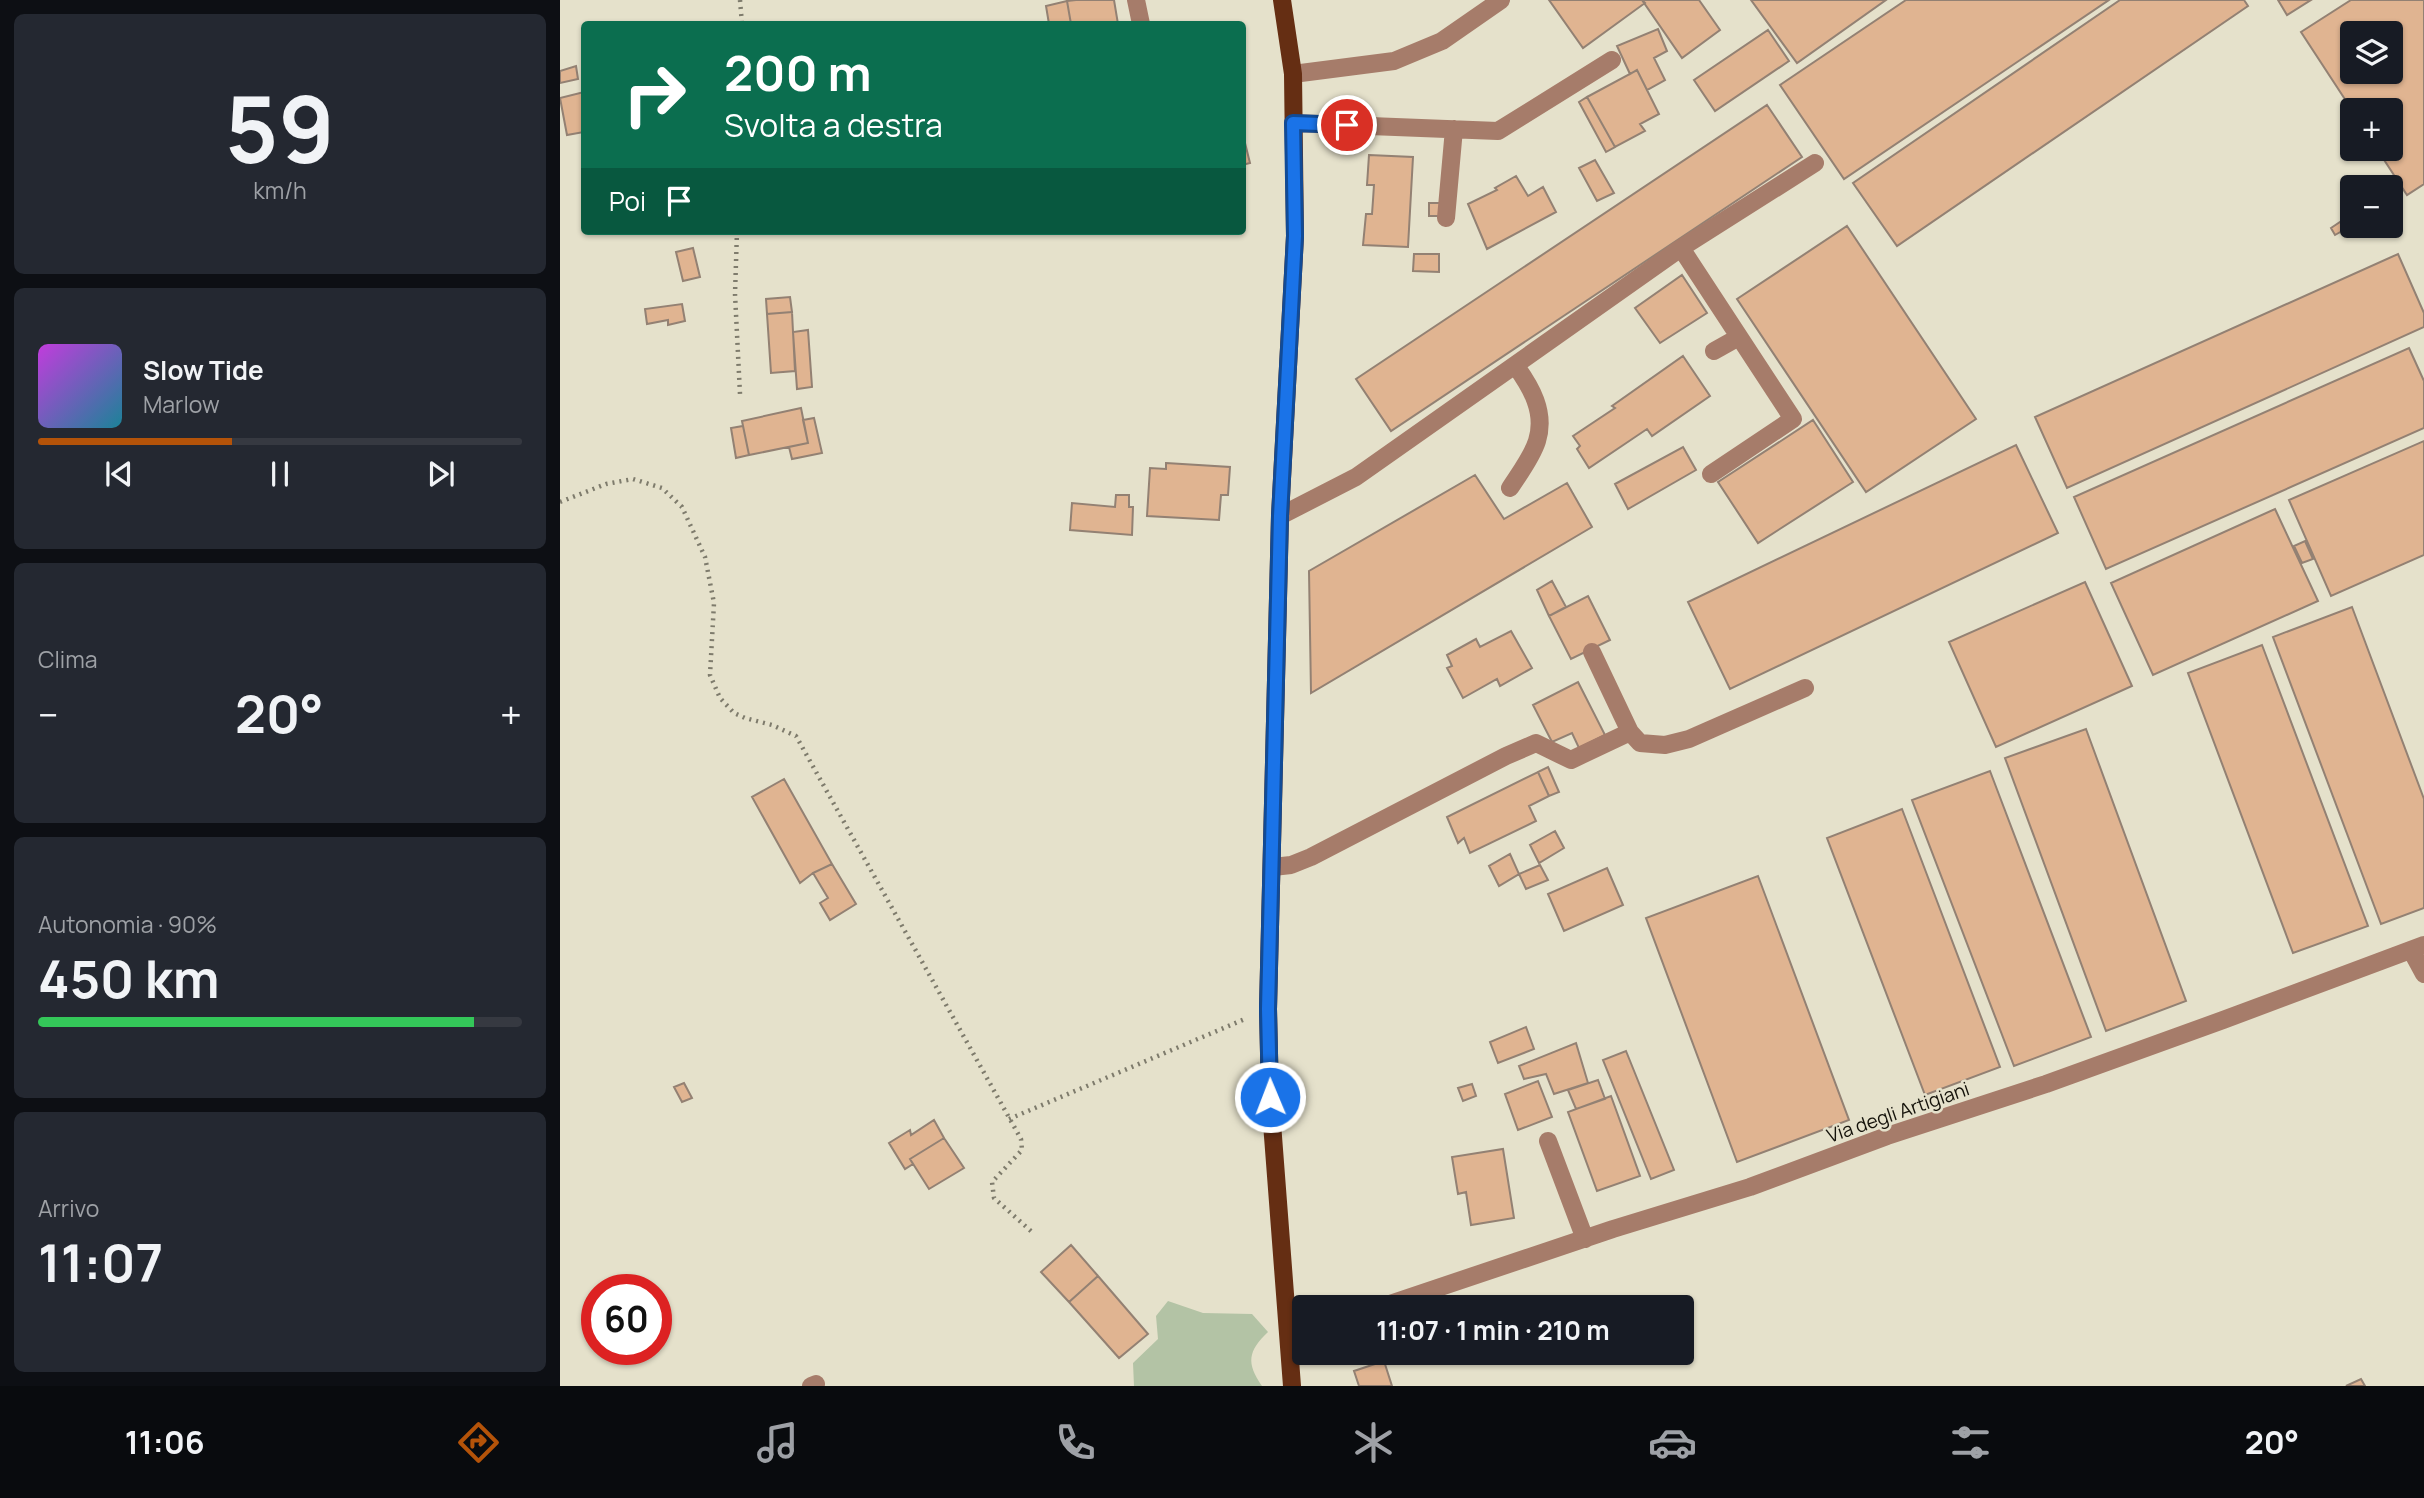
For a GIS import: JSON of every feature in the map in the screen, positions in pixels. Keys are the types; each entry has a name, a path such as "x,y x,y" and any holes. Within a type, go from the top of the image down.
{"main road":[{"path":"1282,0 1293,74 1295,236 1280,516 1268,1009 1270,1097 1292,1298"},
{"path":"1292,1386 1294,1365"}],"lane":[{"path":"1293,74 1394,61 1442,41 1501,0"},
{"path":"1141,1 1141,21"},
{"path":"1293,123 1498,131 1612,60"},
{"path":"1446,218 1454,129"},
{"path":"1280,516 1356,477 1681,248 1815,163"},
{"path":"1681,248 1793,418 1711,474"},
{"path":"1714,351 1739,337"},
{"path":"1510,488 1537,441 1539,415 1531,388 1515,365"},
{"path":"1592,652 1630,732 1640,743 1665,746 1689,739 1805,688"},
{"path":"1273,867 1291,865 1311,857 1536,743 1571,760 1630,732"},
{"path":"2417,948 2424,974"},
{"name":"Via degli Artigiani","path":"1417,1295 1750,1187 1887,1136 2046,1084 2417,948"},
{"path":"1548,1141 1585,1239"}],"path":[{"path":"740,0 743,21"},
{"path":"737,235 735,294 740,394"},
{"path":"560,502 606,484 633,479 662,488 682,507 705,557 714,603 710,675 720,698 734,713 796,736 1021,1139 1022,1150 992,1182 994,1198 1032,1232"},
{"path":"1009,1119 1268,1009"}],"green space":[{"path":"1168,1301 1203,1313 1252,1314 1268,1332 1256,1345 1252,1358 1253,1371 1262,1386 1134,1386 1133,1363 1158,1339 1156,1316"}],"building":[{"path":"1114,0 1118,21 1070,21 1067,1"},
{"path":"1549,0 1642,0 1645,3 1583,48"},
{"path":"1642,0 1699,0 1720,30 1682,58"},
{"path":"1751,0 1886,0 1797,63"},
{"path":"1906,0 2109,0 1844,179 1780,85"},
{"path":"2120,0 2244,0 2248,6 1897,246 1853,183"},
{"path":"2278,0 2311,0 2287,15"},
{"path":"2351,0 2424,0 2424,184 2407,195 2403,189 2403,175 2394,175 2385,161 2403,161 2403,98 2344,98 2301,32"},
{"path":"1067,1 1070,21 1048,21 1046,6"},
{"path":"1658,29 1667,51 1654,58 1665,80 1647,90 1637,70 1630,74 1617,46"},
{"path":"1768,30 1789,61 1715,111 1694,80"},
{"path":"576,66 578,79 560,83 560,71"},
{"path":"1637,70 1659,114 1640,124 1645,131 1615,147 1587,97"},
{"path":"581,93 581,133 567,135 560,98"},
{"path":"1587,97 1615,147 1606,152 1579,102"},
{"path":"1767,105 1802,157 1391,431 1356,379"},
{"path":"1246,147 1250,163 1246,164"},
{"path":"1369,155 1413,157 1408,247 1363,245 1366,214 1372,214 1374,185 1367,185"},
{"path":"1595,160 1614,193 1597,201 1579,168"},
{"path":"1516,176 1528,196 1543,187 1556,212 1487,249 1468,204 1497,190 1495,188"},
{"path":"1429,203 1442,203 1442,216 1429,216"},
{"path":"2340,222 2340,232 2335,235 2331,228"},
{"path":"1847,226 1976,419 1866,492 1737,299"},
{"path":"693,248 700,277 683,281 676,252"},
{"path":"1414,254 1439,254 1439,272 1413,271"},
{"path":"2398,254 2424,313 2424,327 2067,488 2035,417"},
{"path":"1682,275 1707,313 1660,343 1635,308"},
{"path":"790,297 792,312 767,314 766,299"},
{"path":"682,304 685,321 668,325 668,320 647,324 645,309"},
{"path":"792,312 795,371 771,373 767,314"},
{"path":"808,330 812,387 797,389 793,332"},
{"path":"2409,348 2424,381 2424,428 2106,569 2074,497"},
{"path":"1683,356 1710,396 1652,436 1647,429 1589,468 1577,449 1580,446 1573,436"},
{"path":"801,408 808,443 749,455 742,421"},
{"path":"814,418 822,453 792,459 789,447 808,443 803,420"},
{"path":"1813,420 1853,482 1758,543 1718,482"},
{"path":"743,426 749,455 736,458 731,428"},
{"path":"2424,441 2424,555 2331,596 2289,500"},
{"path":"2016,445 2058,533 1730,689 1688,602"},
{"path":"1683,447 1696,470 1628,509 1615,484"},
{"path":"1166,463 1230,467 1228,495 1221,495 1219,520 1147,516 1150,468 1166,469"},
{"path":"1475,475 1504,519 1567,483 1592,527 1311,693 1309,571"},
{"path":"1116,495 1129,495 1129,507 1133,507 1132,535 1070,530 1072,503 1115,507"},
{"path":"2275,509 2318,601 2153,675 2111,583"},
{"path":"2305,541 2313,559 2302,563 2294,546"},
{"path":"1552,581 1566,607 1549,616 1537,590"},
{"path":"2085,582 2132,686 1996,747 1949,642"},
{"path":"1588,596 1610,640 1571,659 1549,616"},
{"path":"2352,607 2424,799 2424,908 2381,924 2273,637"},
{"path":"1511,631 1532,668 1500,686 1497,679 1463,698 1447,668 1452,666 1447,655 1476,639 1480,647"},
{"path":"2262,645 2368,926 2293,953 2188,673"},
{"path":"1578,682 1605,735 1579,748 1572,733 1552,742 1533,705"},
{"path":"2086,729 2186,1001 2106,1031 2005,758"},
{"path":"1548,767 1559,792 1549,796 1538,772"},
{"path":"1990,771 2091,1037 2014,1066 1912,800"},
{"path":"1538,772 1549,796 1529,806 1536,821 1470,853 1464,838 1458,843 1447,817"},
{"path":"784,779 832,864 800,883 752,797"},
{"path":"1902,809 2000,1067 1925,1095 1827,838"},
{"path":"1555,831 1564,848 1539,863 1530,845"},
{"path":"1510,854 1519,874 1499,886 1489,866"},
{"path":"832,864 856,904 830,920 820,903 828,898 813,873"},
{"path":"1540,865 1548,880 1526,889 1519,874"},
{"path":"1607,868 1623,905 1564,931 1548,894"},
{"path":"1758,876 1849,1120 1737,1162 1646,918"},
{"path":"1526,1027 1534,1049 1498,1063 1490,1042"},
{"path":"1576,1043 1588,1083 1554,1094 1546,1074 1524,1079 1519,1066"},
{"path":"1626,1051 1674,1170 1651,1179 1603,1060"},
{"path":"1598,1080 1605,1099 1576,1109 1568,1090"},
{"path":"1538,1081 1552,1117 1518,1130 1505,1094"},
{"path":"684,1083 692,1098 682,1102 674,1087"},
{"path":"1472,1084 1476,1096 1463,1101 1458,1088"},
{"path":"1611,1096 1640,1176 1597,1191 1568,1112"},
{"path":"934,1120 944,1138 910,1159 913,1164 905,1169 889,1143 910,1130 911,1135"},
{"path":"944,1138 964,1168 929,1189 910,1159"},
{"path":"1503,1149 1514,1218 1471,1225 1466,1192 1458,1194 1452,1157"},
{"path":"1071,1245 1098,1276 1069,1302 1041,1272"},
{"path":"1098,1276 1148,1334 1119,1358 1069,1302"},
{"path":"1372,1365 1385,1365 1392,1386 1359,1386 1354,1371"},
{"path":"2361,1379 2365,1386 2346,1386"}],"route":[{"path":"1270,1097 1268,1009 1280,516 1295,236 1293,123 1347,125"}]}
